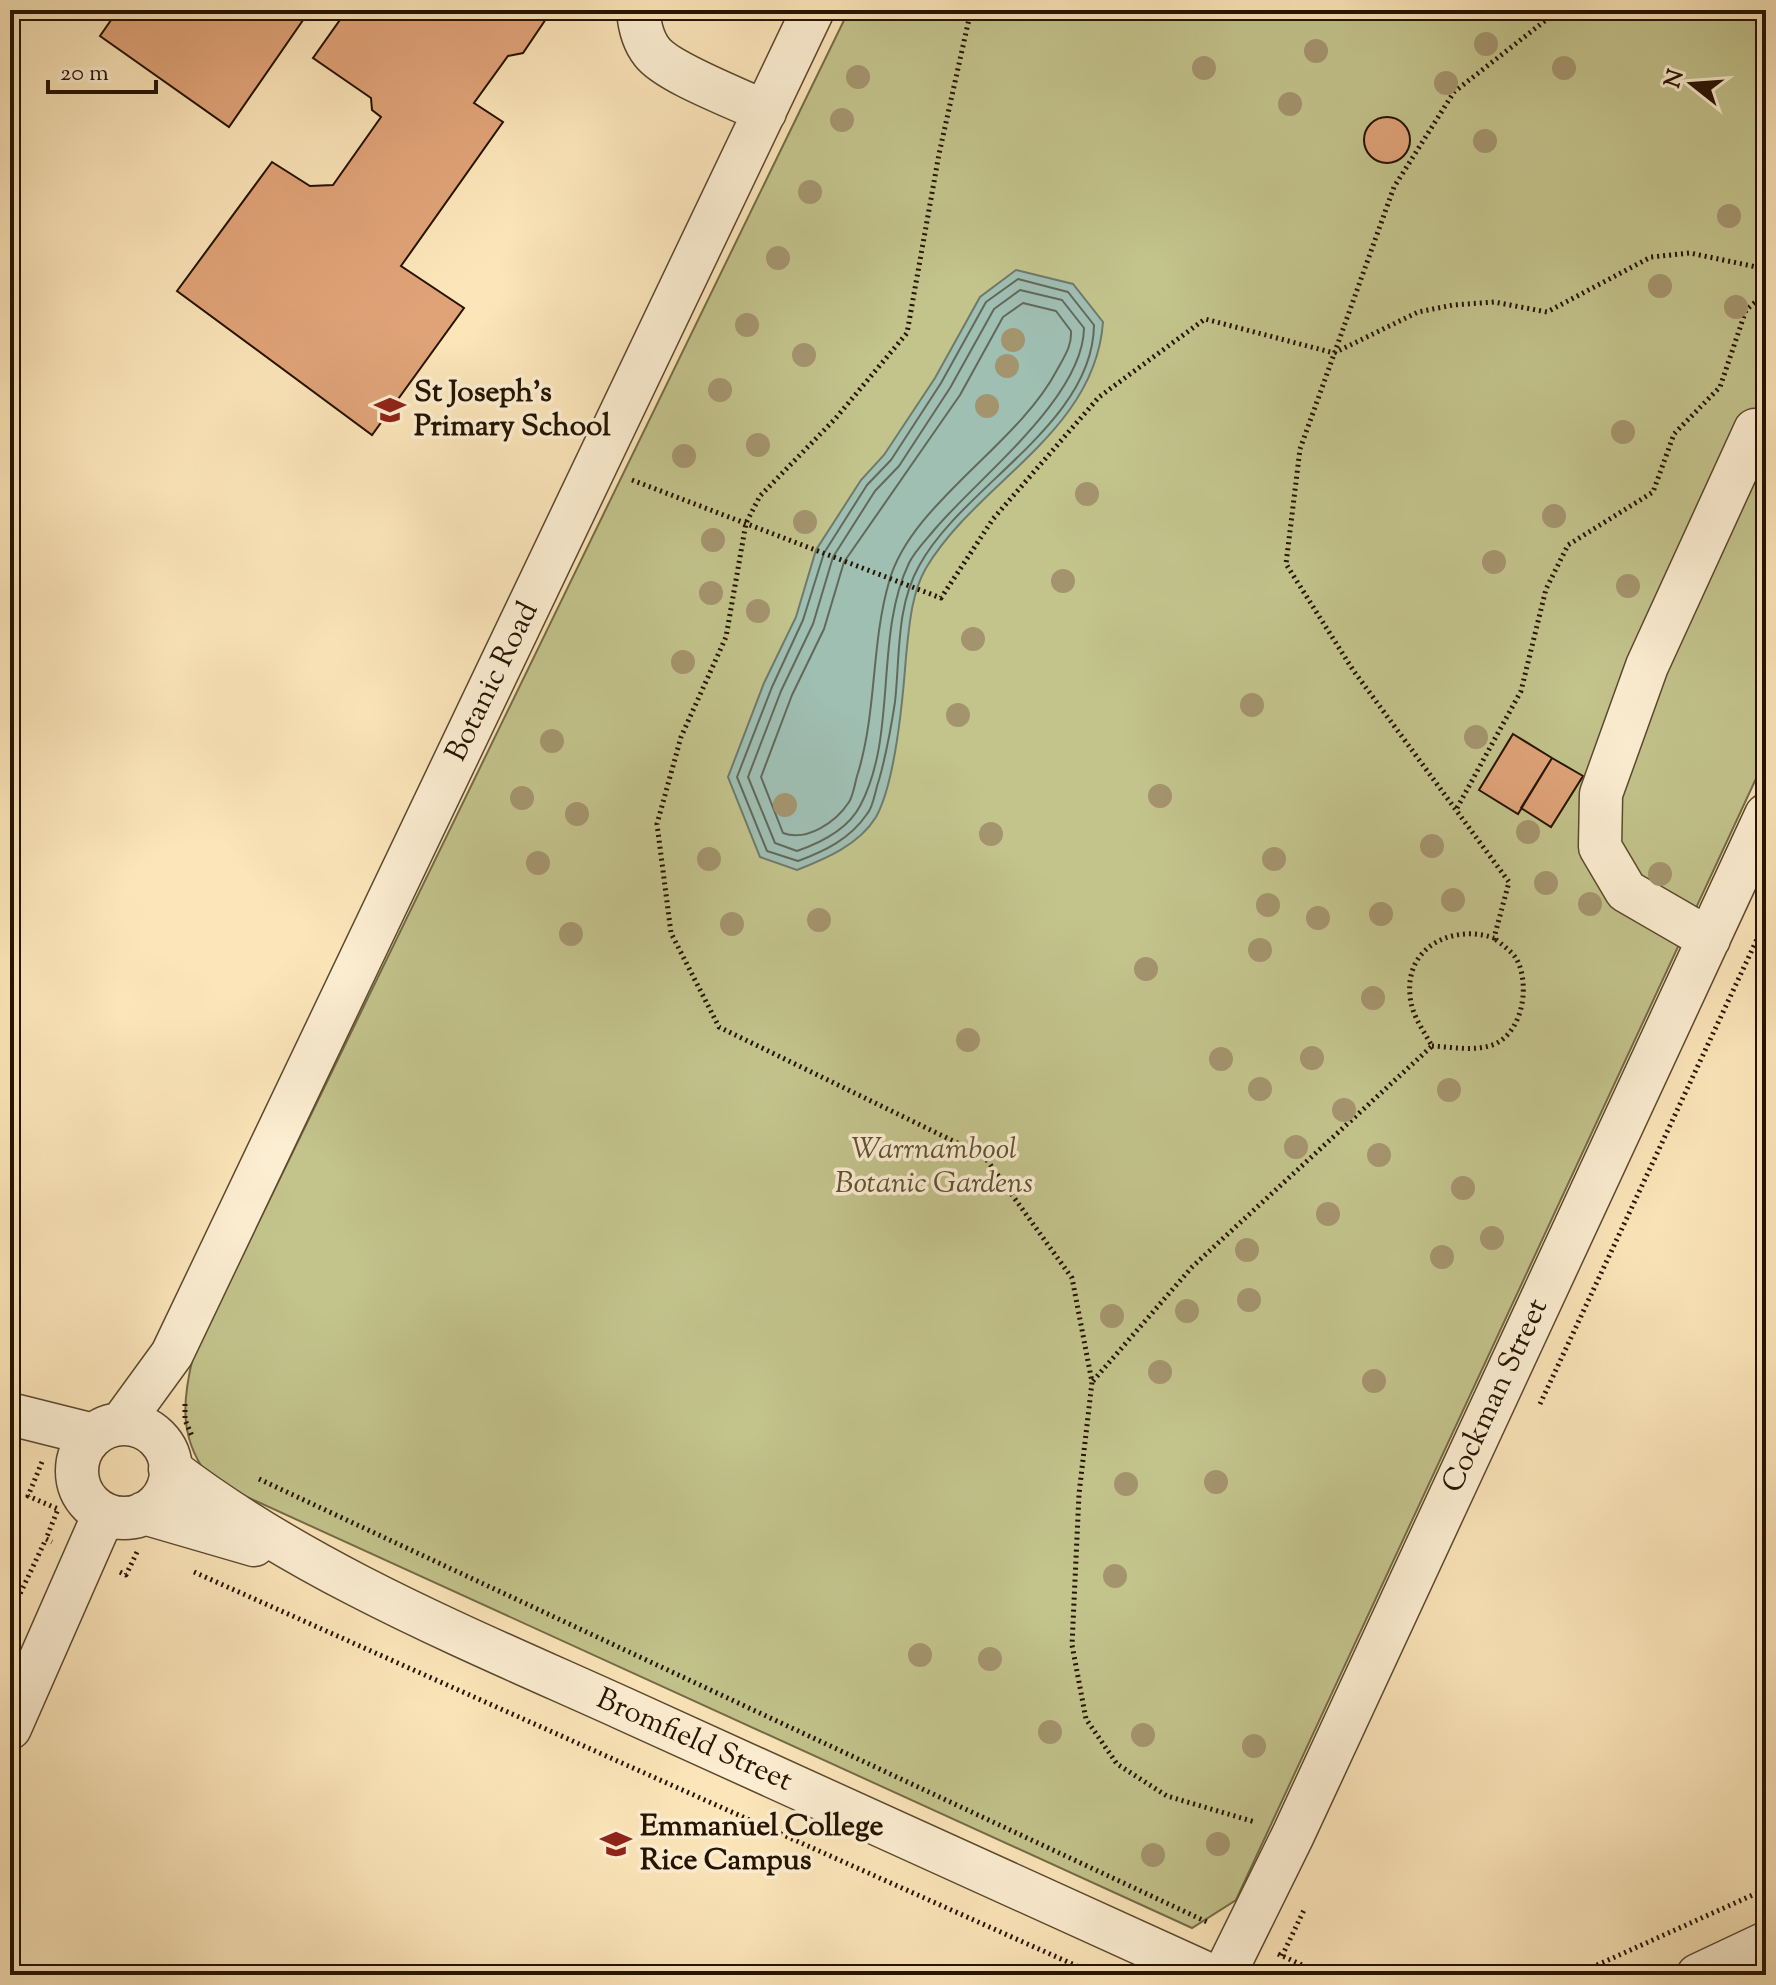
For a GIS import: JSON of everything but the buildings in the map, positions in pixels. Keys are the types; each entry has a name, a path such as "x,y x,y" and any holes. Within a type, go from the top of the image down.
{"street":[{"path":"638,10 639,24 651,52 667,64 765,112"},
{"name":"Botanic Road","path":"107,1430 172,1354 813,10"},
{"path":"1709,939 1626,891 1600,847 1601,794 1647,666 1755,430"},
{"name":"Cockman Street","path":"1224,1975 1766,815"},
{"name":"Botanic Road","path":"168,1460 172,1354"},
{"path":"10,1414 107,1430 148,1431 168,1460 164,1495 124,1514 10,1728"},
{"path":"10,1428 77,1480 83,1494 124,1514"},
{"path":"77,1480 83,1448 107,1430"},
{"name":"Bromfield Street","path":"168,1460 219,1507 310,1563 1210,1975"},
{"name":"Bromfield Street","path":"124,1514 310,1563"},
{"path":"1698,1975 1766,1943"}],"path":[{"path":"971,10 953,82 907,333 835,419 760,496 746,523 726,637 681,737 657,824 671,933 719,1027 984,1156 1072,1278 1092,1382 1079,1494 1072,1645 1086,1719 1117,1764 1167,1796 1270,1826"},
{"path":"1494,938 1509,882 1353,670 1286,564 1300,449 1394,187 1454,92 1546,20 1569,10"},
{"path":"623,477 941,598 993,519 1099,397 1205,319 1334,353 1418,312 1441,307 1494,302 1547,312 1651,257 1690,253 1766,269"},
{"path":"1457,808 1521,691 1546,589 1568,545 1653,492 1674,434 1720,387 1746,310 1766,293"},
{"path":"1092,1382 1192,1267 1432,1046 1472,1048 1497,1043 1517,1022 1524,993 1517,959 1494,938 1473,931 1436,940 1420,953 1411,975 1409,995 1414,1016 1432,1046"},
{"path":"251,1476 1324,1975"},
{"path":"10,1615 46,1539"},
{"path":"193,1571 1097,1975"},
{"path":"1575,1975 1766,1889"}],"green space":[{"name":"Warrnambool Botanic Gardens","path":"849,10 1766,10 1766,757 1236,1900 1192,1928 212,1481 194,1452 186,1423 186,1392 193,1357"}],"water":[{"path":"1016,270 1073,284 1103,322 1095,361 1079,395 1057,426 948,537 921,578 910,623 893,762 876,817 851,843 797,870 760,857 728,777 764,683 796,617 816,550 861,480 884,455 935,378 980,297"}],"place":[{"name":"St Joseph's Primary School","path":"390,410"},
{"name":"Emmanuel College Rice Campus","path":"616,1844"}]}
